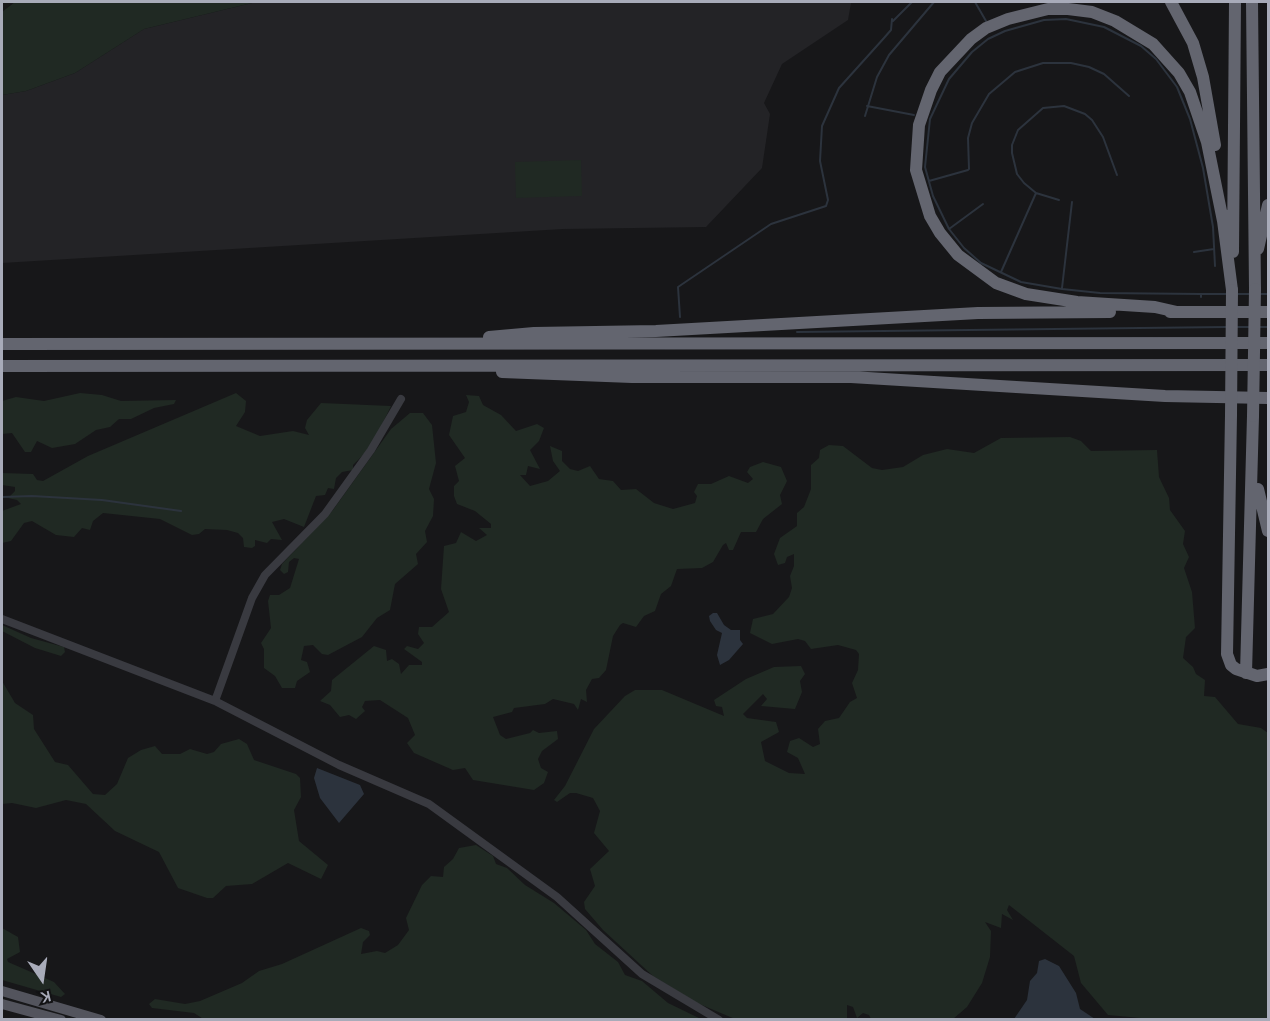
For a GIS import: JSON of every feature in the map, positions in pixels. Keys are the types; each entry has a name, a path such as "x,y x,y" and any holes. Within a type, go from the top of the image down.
{"highway":[{"path":"1171,2 1193,43 1203,77 1219,171 1232,290"},
{"path":"1235,2 1227,654 1231,665 1246,673 1269,674"},
{"path":"1246,673 1255,289 1252,2"},
{"path":"1176,312 1155,307 1077,302 1026,294 996,283 958,255 930,216 916,170 919,125 940,72 971,39 986,28 1008,19 1048,9 1068,9 1092,12 1115,21 1153,44 1179,73 1190,92 1207,142 1223,221"},
{"path":"1255,289 1260,239 1269,205"},
{"path":"456,344 534,333 656,332 967,313 1269,312"},
{"path":"2,344 1269,344"},
{"path":"468,365 525,374 850,377 1166,396 1269,398"},
{"path":"2,366 1269,365"},
{"path":"1252,456 1262,510 1269,531"}],"main road":[{"path":"2,991 101,1020"},
{"path":"2,1004 60,1020"}],"street":[{"path":"215,701 256,588 275,563 329,508 371,450 401,399"},
{"path":"2,618 215,701 339,765 429,804 556,897 642,974 719,1020"}],"shaded area":[{"path":"15,2 256,2 144,29 75,73 26,91 2,95 2,12"},
{"path":"256,2 851,3 848,20 782,64 764,103 770,114 762,168 706,227 563,229 2,263 2,95 26,91 75,73 144,29"},
{"path":"581,160 582,196 516,198 515,162"},
{"path":"80,393 102,395 121,401 176,400 174,404 154,408 131,419 119,419 110,427 96,430 75,444 52,448 37,441 31,452 25,452 12,433 2,434 2,401 16,397 44,401"},
{"path":"236,393 246,401 245,412 236,426 260,436 293,431 309,435 305,428 307,420 321,403 391,406 371,447 353,465 353,470 342,472 336,478 334,489 328,488 325,495 316,496 304,527 284,519 272,522 282,540 271,539 267,543 255,540 255,546 252,548 244,547 243,538 238,533 227,530 205,529 199,534 192,535 160,519 103,513 93,521 90,530 82,528 74,537 56,535 32,521 24,523 11,541 2,543 2,511 21,504 17,500 8,498 15,491 15,487 2,485 2,473 33,474 37,480 43,481 88,456"},
{"path":"466,395 479,396 483,405 501,415 516,431 537,424 544,428 539,441 530,450 540,469 528,466 526,475 520,475 530,486 548,481 560,471 553,461 550,446 562,451 562,461 570,469 578,471 590,466 599,479 613,481 621,490 636,489 654,503 673,509 695,503 697,496 694,492 698,484 711,484 729,476 748,483 753,479 747,472 750,467 763,462 781,467 787,481 780,495 782,504 763,519 756,532 741,532 733,550 729,550 726,543 713,562 702,568 677,569 671,586 661,594 655,611 644,616 636,627 623,623 620,625 613,636 606,670 599,678 592,679 586,690 587,702 581,699 578,710 574,704 553,699 545,704 514,708 512,712 493,717 500,735 506,739 530,733 533,730 539,733 557,731 558,739 542,751 538,759 541,768 548,772 544,783 534,790 473,780 465,768 453,770 414,753 407,743 415,735 408,718 380,700 365,701 362,707 365,711 356,719 349,715 340,717 330,705 320,701 331,691 332,680 374,646 386,650 387,661 392,659 399,664 401,674 409,665 422,665 422,662 404,649 407,646 418,649 424,643 418,634 419,627 432,627 449,612 441,589 444,546 456,543 461,532 476,541 487,535 479,528 491,528 491,524 475,511 457,504 454,496 454,486 459,481 455,466 465,458 449,435 453,416 466,412 469,402"},
{"path":"410,413 423,413 432,425 436,463 429,489 434,499 433,516 425,531 427,542 416,554 418,564 395,584 390,610 377,618 362,637 328,655 322,654 313,645 304,646 301,660 307,662 310,672 297,681 295,688 282,688 275,676 264,668 264,649 261,643 271,628 268,601 270,595 279,595 290,588 299,559 294,558 289,562 288,572 284,574 280,570 282,564 333,510 391,429"},
{"path":"1070,437 1081,441 1091,451 1157,450 1159,477 1169,498 1170,510 1185,531 1183,544 1189,557 1184,568 1192,592 1195,628 1186,637 1183,658 1193,667 1196,674 1205,680 1204,696 1215,697 1238,724 1261,728 1268,733 1268,1019 1162,1020 1108,1015 1081,983 1074,956 1009,905 1007,910 1013,920 1002,914 1001,928 985,922 991,931 990,957 982,983 967,1007 953,1019 871,1019 869,1015 863,1013 857,1018 853,1007 847,1005 847,1019 735,1019 697,1003 653,976 603,930 585,909 584,902 595,886 590,869 609,851 594,833 600,811 593,798 570,793 557,802 554,800 565,786 594,729 625,696 635,690 662,690 724,716 722,707 716,706 714,700 746,679 774,667 801,666 805,674 800,681 802,692 795,709 761,706 767,699 763,694 743,714 747,718 776,722 779,732 761,742 765,761 789,773 805,774 798,758 787,752 790,741 799,738 813,747 820,744 818,729 825,721 839,718 850,702 857,698 852,683 858,670 859,654 856,650 838,645 811,649 805,641 798,639 772,644 750,633 753,619 773,614 789,597 792,588 790,576 794,566 794,554 787,557 785,563 778,565 774,554 780,538 797,526 797,513 804,507 811,489 811,465 819,458 820,450 829,445 843,446 872,468 882,470 903,467 923,455 947,449 974,453 1001,438"},
{"path":"717,613 724,625 731,630 740,630 740,640 743,644 729,660 720,665 717,655 722,633 716,630 710,621 709,616"},
{"path":"2,625 31,638 64,647 65,652 61,656 35,648 2,631"},
{"path":"2,681 15,703 33,715 34,729 55,762 68,765 93,794 105,795 117,784 128,758 141,750 155,746 162,754 180,754 190,749 207,754 214,752 221,744 239,739 247,744 254,760 296,774 300,778 301,797 294,810 299,841 328,865 321,879 288,863 252,884 226,886 213,898 207,898 178,888 159,852 115,831 86,804 66,800 36,808 12,803 2,804"},
{"path":"317,768 360,785 364,794 339,823 320,798 314,778"},
{"path":"476,845 493,856 496,864 507,868 525,885 554,903 586,930 595,944 618,962 625,975 642,981 668,1003 701,1019 205,1020 194,1013 152,1008 149,1004 155,999 185,1004 200,1001 242,983 259,971 282,964 361,928 369,931 370,935 363,942 361,954 377,951 385,953 398,945 409,930 406,918 422,885 431,876 443,877 444,867 453,859 459,848"},
{"path":"2,928 18,937 20,952 7,959 8,962 54,982 65,994 61,997 2,980"},
{"path":"1045,959 1059,966 1076,993 1080,1009 1095,1019 1014,1019 1027,1000 1030,981 1037,973 1039,961"}],"waterway":[{"path":"893,21 912,2"},
{"path":"865,116 877,77 889,55 934,2"},
{"path":"975,2 986,21"},
{"path":"680,317 678,287 771,224 826,206 828,200 820,161 822,126 839,88 891,30 892,19"},
{"path":"1201,294 1100,293 1062,289 1021,282 981,263 964,248 949,229 933,196 925,167 930,119 949,79 972,52 988,39 1005,31 1044,20 1066,19 1104,27 1141,46 1156,59 1177,87 1190,119 1203,168 1213,227 1215,266"},
{"path":"969,169 968,138 972,123 989,94 1015,72 1043,63 1071,63 1089,67 1104,74 1129,96"},
{"path":"867,106 914,115"},
{"path":"1059,200 1036,193 1024,183 1017,174 1012,153 1012,145 1018,130 1043,108 1064,106 1085,114 1092,120 1103,137 1117,175"},
{"path":"929,181 968,170"},
{"path":"1001,272 1036,193"},
{"path":"1062,288 1072,202"},
{"path":"949,229 983,204"},
{"path":"1194,252 1214,249"},
{"path":"1201,297 1201,294 1227,294"},
{"path":"1235,294 1251,294"},
{"path":"1259,294 1268,294"},
{"path":"797,332 1226,327"},
{"path":"1235,327 1250,327"},
{"path":"1259,327 1268,327"},
{"path":"2,497 32,496 102,500 181,511"}]}
